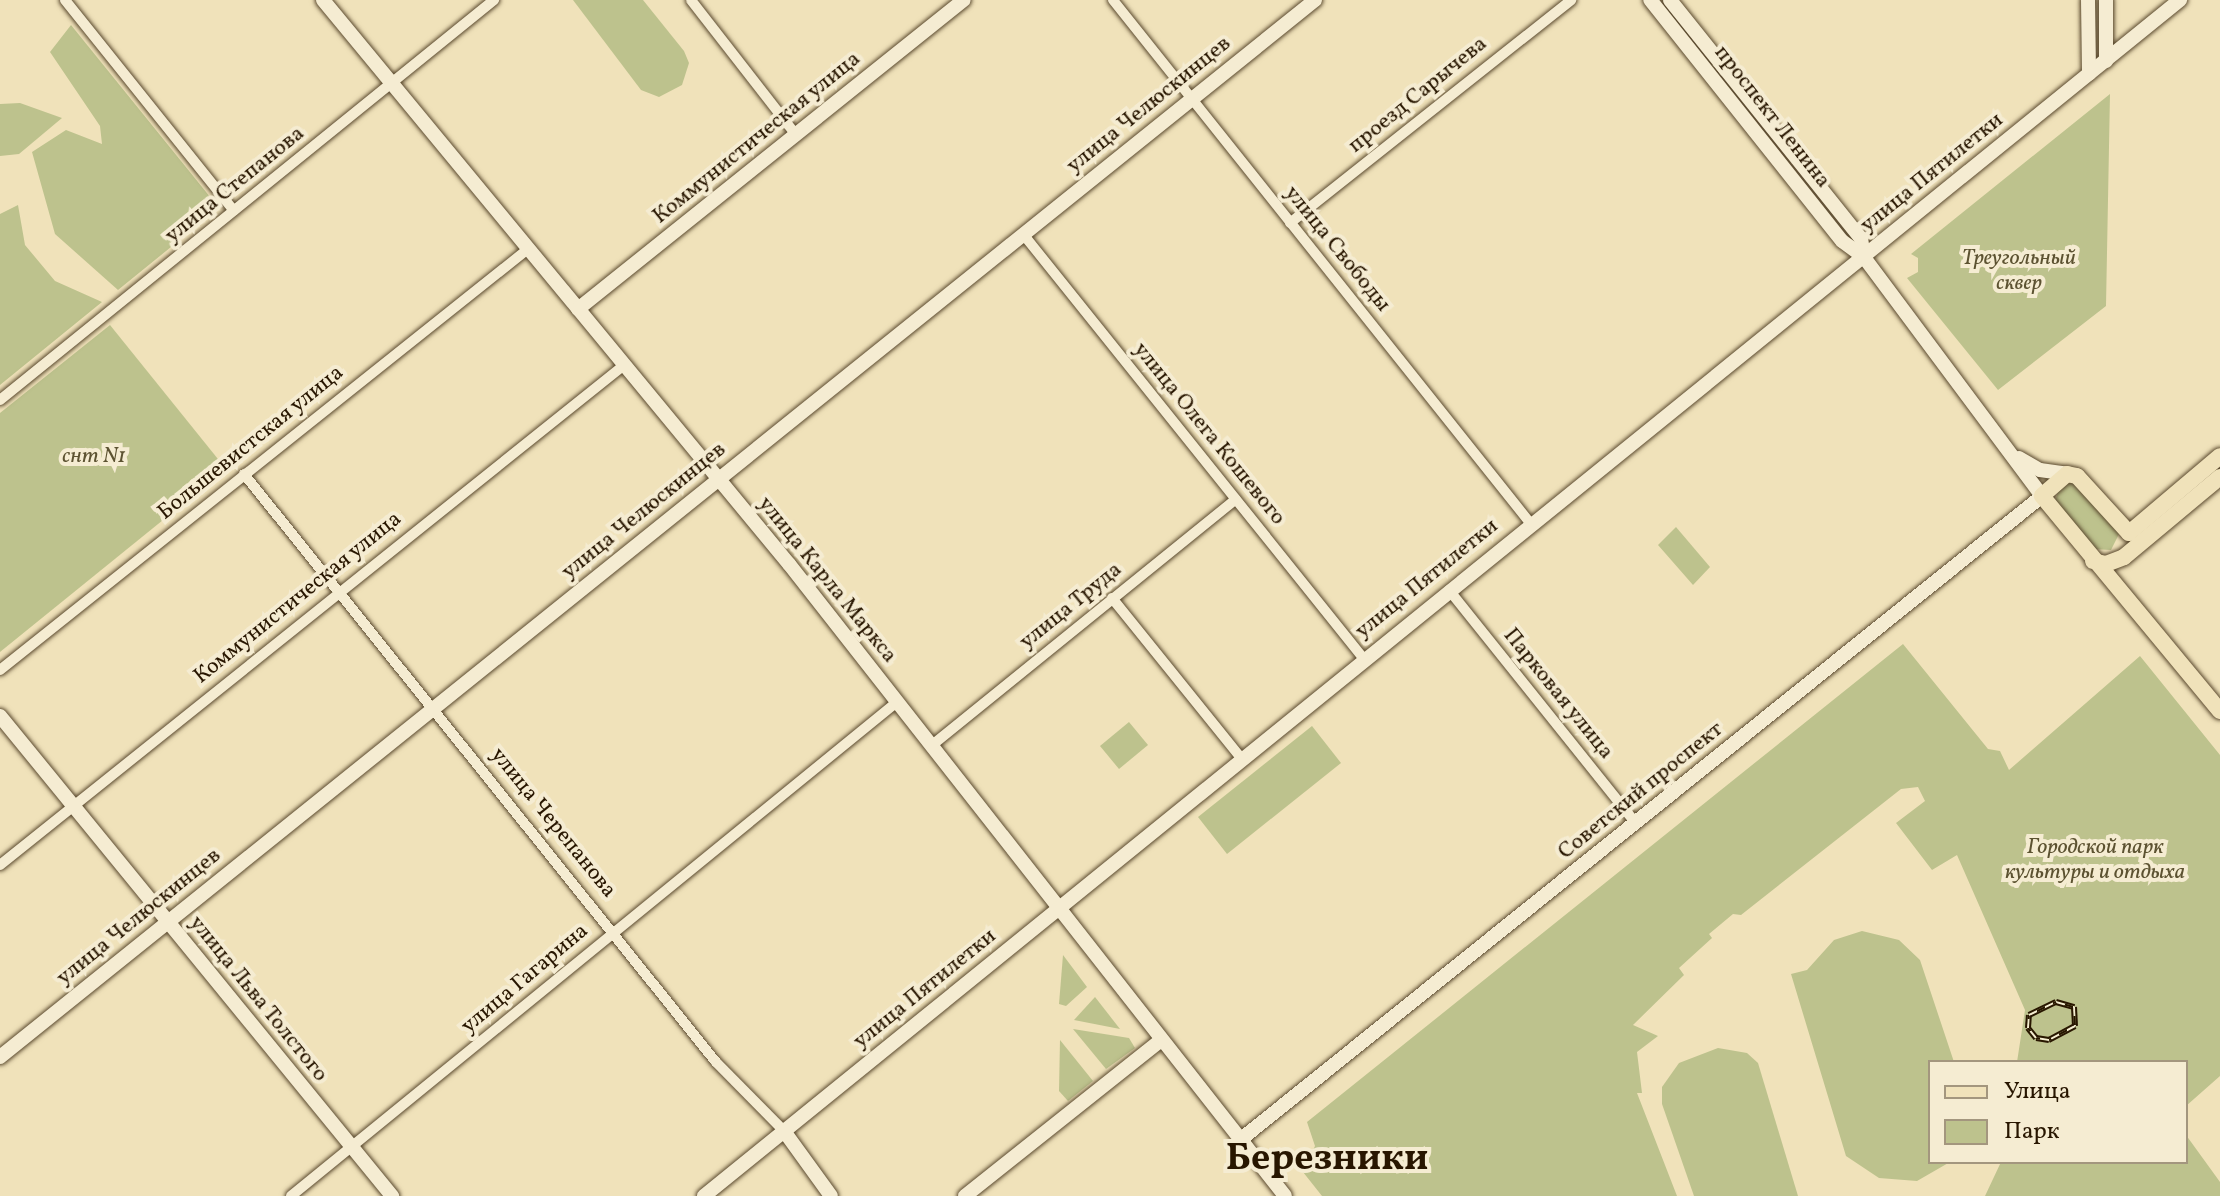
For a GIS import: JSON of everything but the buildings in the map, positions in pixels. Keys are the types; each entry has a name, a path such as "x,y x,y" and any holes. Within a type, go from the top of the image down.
{"main road":[{"name":"улица Карла Маркса","path":"323,0 718,479 1285,1196"},
{"name":"Коммунистическая улица","path":"578,309 964,0"},
{"name":"улица Челюскинцев","path":"0,1057 1315,0"},
{"name":"проспект Ленина","path":"1650,0 1842,241 1864,257 2042,496 2220,711"},
{"name":"проспект Ленина","path":"1670,0 1861,238 1864,257"},
{"path":"2088,0 2089,74"},
{"path":"2106,0 2106,61"},
{"name":"улица Пятилетки","path":"704,1196 2180,0"},
{"name":"проспект Ленина","path":"2009,451 2040,470 2067,474 2088,483 2129,533"},
{"path":"2120,588 2129,533 2220,456"},
{"name":"Советский проспект","path":"1240,1140 2067,474"},
{"path":"2093,561 2106,564 2124,557 2220,477"},
{"name":"улица Льва Толстого","path":"0,716 392,1196"},
{"path":"965,1196 1160,1041"},
{"name":"улица Черепанова","path":"784,1131 831,1196"}],"street":[{"path":"65,0 234,211"},
{"name":"улица Степанова","path":"0,400 494,0"},
{"path":"691,0 796,135"},
{"name":"улица Свободы","path":"1113,0 1531,524"},
{"name":"проезд Сарычева","path":"1290,223 1571,0"},
{"name":"улица Олега Кошевого","path":"1023,234 1364,659"},
{"name":"Большевистская улица","path":"0,670 528,249"},
{"name":"Коммунистическая улица","path":"0,865 624,365"},
{"name":"улица Черепанова","path":"244,474 716,1062 784,1131"},
{"name":"улица Труда","path":"931,746 1236,499"},
{"name":"Парковая улица","path":"1449,590 1636,823"},
{"path":"1112,598 1241,758"},
{"name":"улица Гагарина","path":"291,1196 897,702"}],"green space":[{"path":"573,0 643,0 684,51 689,63 682,85 659,97 641,90"},
{"path":"71,25 219,208 118,290 55,234 32,152 66,130 102,144 100,126 50,52"},
{"name":"Треугольный сквер","path":"2110,94 2106,306 1998,390 1907,278 1918,272 1918,258 1911,254"},
{"path":"20,103 62,118 19,154 0,156 0,104"},
{"path":"18,205 25,245 55,281 102,302 0,385 0,214"},
{"name":"снт N1","path":"110,325 226,469 0,652 0,413"},
{"path":"2072,481 2120,532 2111,550 2093,549 2055,502 2059,488"},
{"path":"1676,527 1710,567 1693,585 1658,545"},
{"name":"Городской парк культуры и отдыха","path":"1903,644 1988,749 2000,751 2009,770 2140,656 2220,755 2220,1076 2188,1104 2188,1060 2017,1060 2025,1010 1957,855 1932,870 1896,823 1925,801 1918,787 1901,789 1741,915 1733,914 1709,934 1712,938 1679,968 1684,975 1633,1025 1658,1036 1637,1052 1642,1093 1637,1093 1677,1196 1322,1196 1303,1172 1315,1146 1307,1122"},
{"path":"1129,722 1148,745 1119,769 1100,746"},
{"path":"1312,726 1341,763 1227,854 1198,817"},
{"path":"1862,931 1899,940 1920,960 1953,1060 1928,1060 1928,1164 1947,1164 1917,1181 1879,1178 1846,1156 1791,974 1807,970 1834,940"},
{"path":"1063,955 1087,987 1066,1006 1059,1004"},
{"path":"1095,997 1120,1029 1074,1020"},
{"path":"1073,1029 1129,1038 1135,1048 1106,1069"},
{"path":"1060,1040 1093,1081 1068,1101 1059,1091"},
{"path":"1718,1048 1747,1053 1758,1063 1798,1196 1694,1196 1662,1104 1662,1087 1679,1063"},
{"path":"2188,1138 2220,1182 2220,1196 1985,1196 2000,1164 2188,1164"}],"railway":[{"path":"2056,1002 2074,1007 2075,1026 2049,1040 2036,1038 2028,1028 2029,1015 2056,1002"}],"district":[{"name":"Березники","path":"1327,1160"}]}
